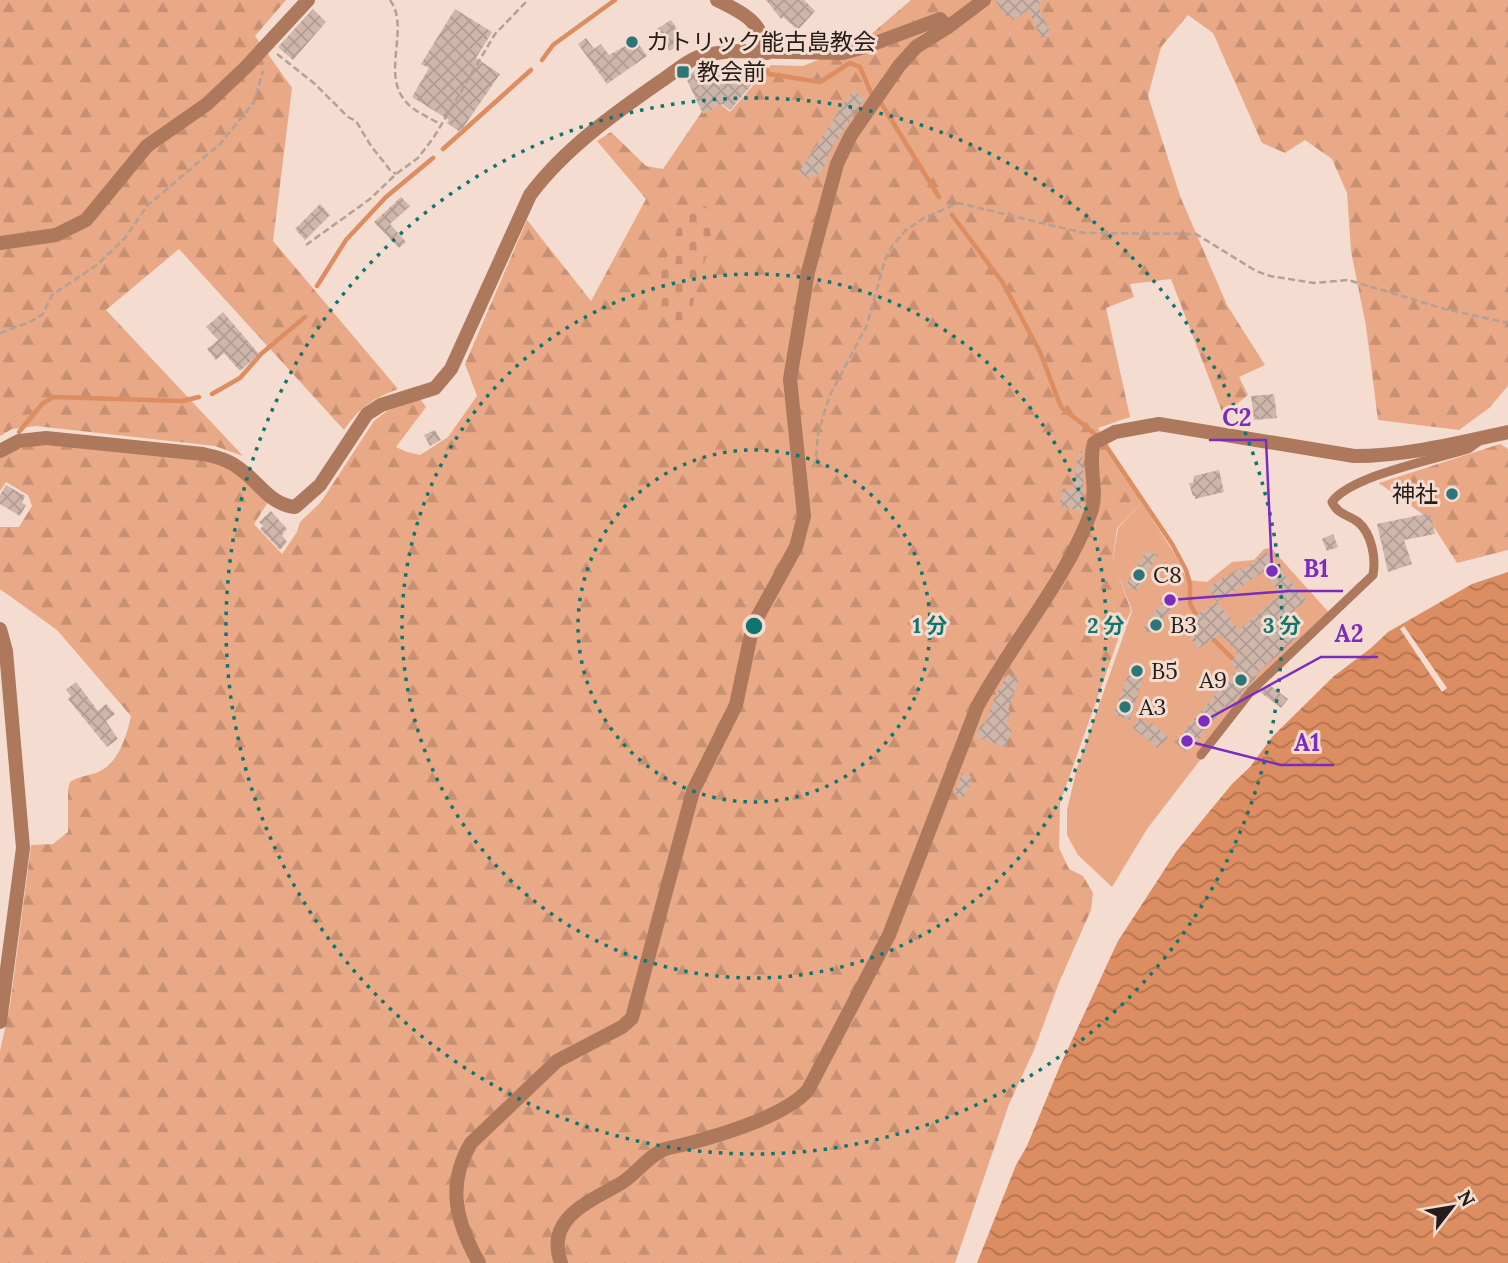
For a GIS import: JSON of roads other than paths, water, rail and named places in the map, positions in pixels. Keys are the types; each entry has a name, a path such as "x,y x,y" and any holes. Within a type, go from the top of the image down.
{"street":[{"path":"0,243 48,237 86,220 147,146 207,104 268,46 308,0"},
{"path":"717,0 739,10 760,29 767,53"},
{"path":"479,1263 464,1232 455,1192 460,1165 471,1143 557,1061 622,1027 632,1018 692,791 736,705 753,625 796,547 804,516 790,380 808,272 837,164 851,135 899,66 916,47 984,0"},
{"path":"0,451 19,441 46,438 204,454 223,458 242,469 281,505 295,507 320,485 367,415 382,405 435,388 451,369 530,195 548,173 584,139 687,63 696,58 730,51 843,52 865,47 940,19 948,27"},
{"path":"561,1263 558,1249 563,1226 569,1215 580,1206 623,1181 657,1153 776,1113 800,1099 808,1090 889,935 977,707 1086,526 1093,508 1094,443 1115,432 1159,424 1354,456 1409,452 1508,432"},
{"path":"0,629 6,651 23,848 0,1022"}],"lane":[{"path":"1201,755 1251,691 1373,575 1374,555 1368,537 1361,524 1336,511 1332,502 1337,495 1373,476 1468,449 1485,437"}],"water":[{"path":"1508,572 1508,1263 977,1263 1016,1165 1027,1146 1060,1066 1118,941 1176,852 1232,784 1250,767 1273,736 1334,676 1388,632 1472,584"}],"waterway":[{"path":"542,60 553,45 615,0"},
{"path":"763,64 769,74 820,82 850,63 860,67 872,95"},
{"path":"443,149 531,70"},
{"path":"881,103 939,197"},
{"path":"317,286 346,240 386,197 433,158"},
{"path":"952,215 1003,283 1040,352 1061,407 1095,434"},
{"path":"212,394 240,378 261,354 305,317"},
{"path":"19,432 42,404 53,397 182,401 199,397"},
{"path":"1106,446 1172,544 1186,570 1190,584 1190,604 1198,618"},
{"path":"1211,637 1237,663"}],"place":[{"name":"カトリック能古島教会","path":"632,42"},
{"name":"教会前","path":"683,72"},
{"name":"神社","path":"1452,494"},
{"name":"C2","path":"1272,571"},
{"name":"C8","path":"1139,575"},
{"name":"B1","path":"1170,600"},
{"name":"B3","path":"1156,625"},
{"name":"B5","path":"1137,671"},
{"name":"A9","path":"1241,680"},
{"name":"A3","path":"1125,707"},
{"name":"A2","path":"1204,721"},
{"name":"A1","path":"1187,741"}]}
